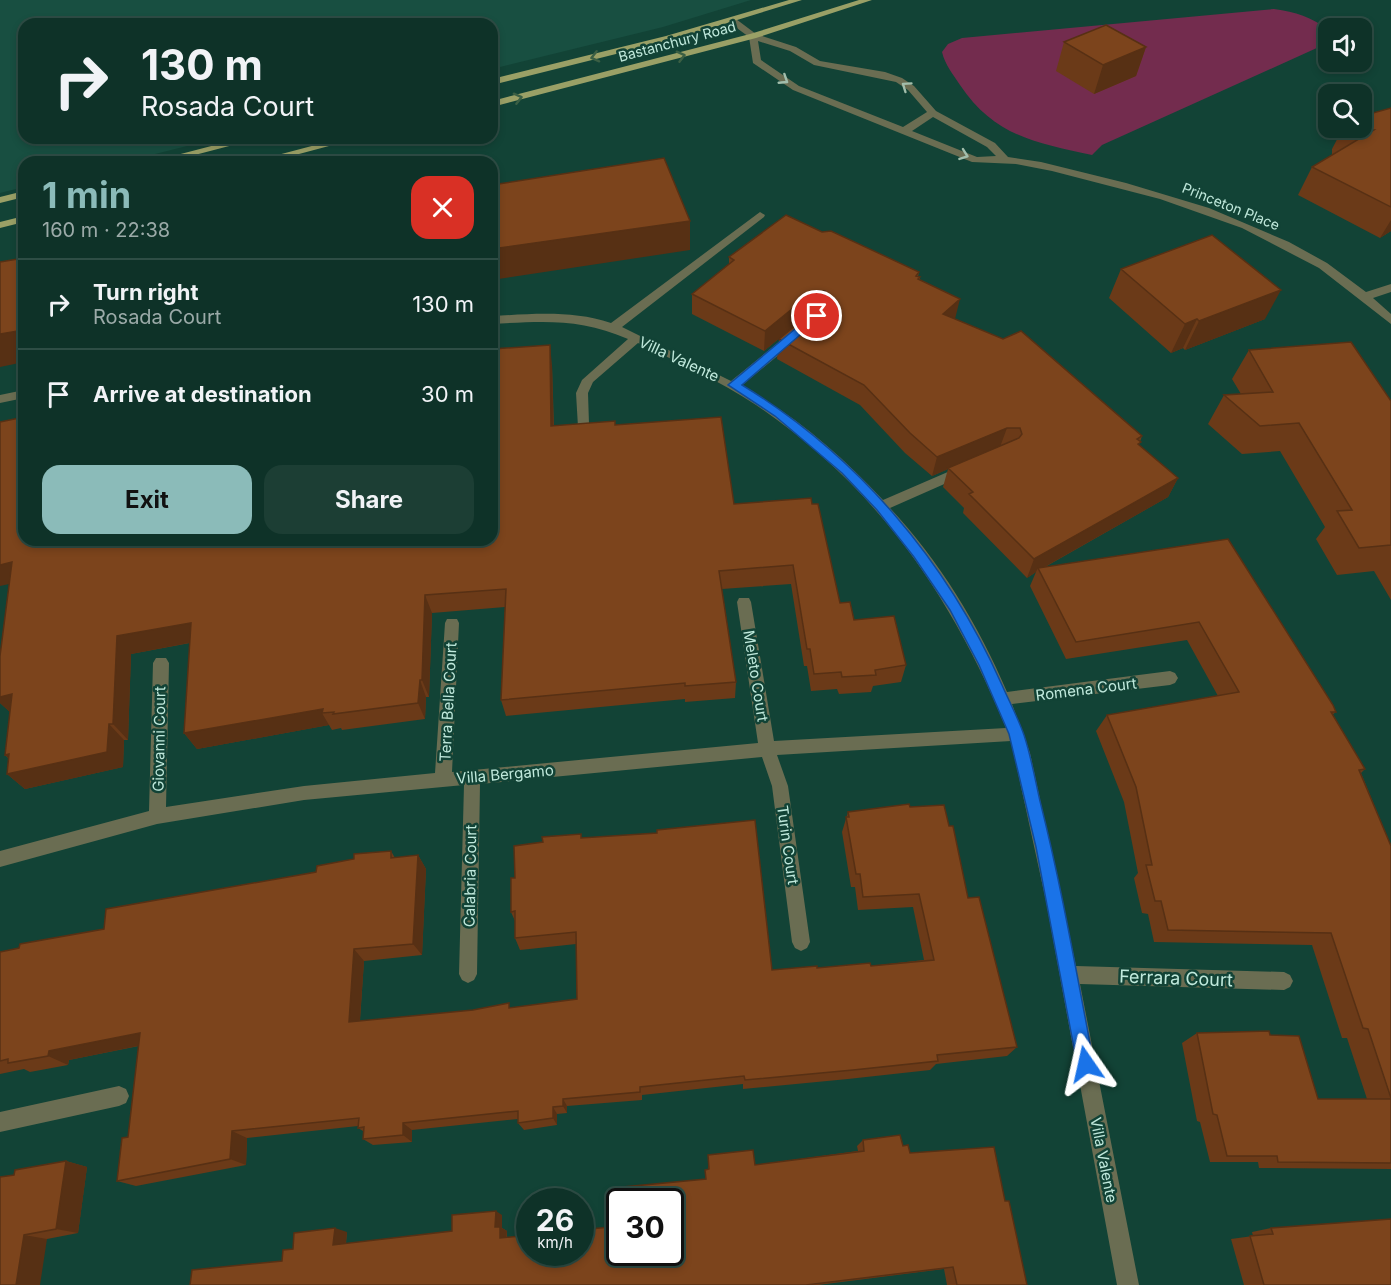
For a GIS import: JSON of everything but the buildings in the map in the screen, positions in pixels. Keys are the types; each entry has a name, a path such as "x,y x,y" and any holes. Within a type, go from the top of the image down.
{"main road":[{"name":"Bastanchury Road","path":"498,80 733,21 798,0"},
{"name":"Bastanchury Road","path":"498,102 753,36 868,0"},
{"path":"180,156 230,144"},
{"path":"280,156 330,144"},
{"path":"0,200 18,196"},
{"path":"0,225 18,220"}],"street":[{"name":"Princeton Place","path":"733,21 753,36 793,49 817,63 877,73 899,80 911,88 933,113 991,145 1003,157"},
{"name":"Princeton Place","path":"753,36 756,61 796,88 976,160 1003,157 1128,186 1200,207 1286,246 1331,271 1366,296 1391,320"},
{"path":"903,132 933,113"},
{"path":"613,328 760,215"},
{"path":"1366,296 1391,288"},
{"name":"Villa Valente","path":"498,320 565,317 613,328 734,385 779,413 846,470 881,506 919,553 955,606 1016,734 1044,847 1128,1285"},
{"path":"734,385 808,324"},
{"path":"583,424 582,393 588,380 636,339"},
{"path":"0,399 18,395"},
{"path":"881,506 975,466"},
{"name":"Meleto Court","path":"744,602 767,749"},
{"name":"Terra Bella Court","path":"443,780 452,623"},
{"name":"Giovanni Court","path":"157,816 161,663"},
{"name":"Romena Court","path":"1001,699 1170,678"},
{"name":"Villa Bergamo","path":"0,859 157,816 304,793 767,749 1016,734"},
{"name":"Turin Court","path":"767,749 780,786 801,942"},
{"name":"Calabria Court","path":"468,974 472,778"},
{"name":"Ferrara Court","path":"1069,975 1284,981"},
{"path":"0,1122 119,1096"}],"shaded area":[{"path":"0,0 751,0 663,27 498,68 498,18 18,18 18,144 195,144 147,156 18,156 18,188 0,193"},
{"path":"1274,9 1309,18 1318,23 1318,47 1102,145 1092,155 1018,135 987,116 960,85 942,52 948,44 962,38"}],"route":[{"path":"817,316 734,385 779,413 846,470 881,506 919,553 955,606 986,663 1016,734 1044,847 1086,1064"}]}
